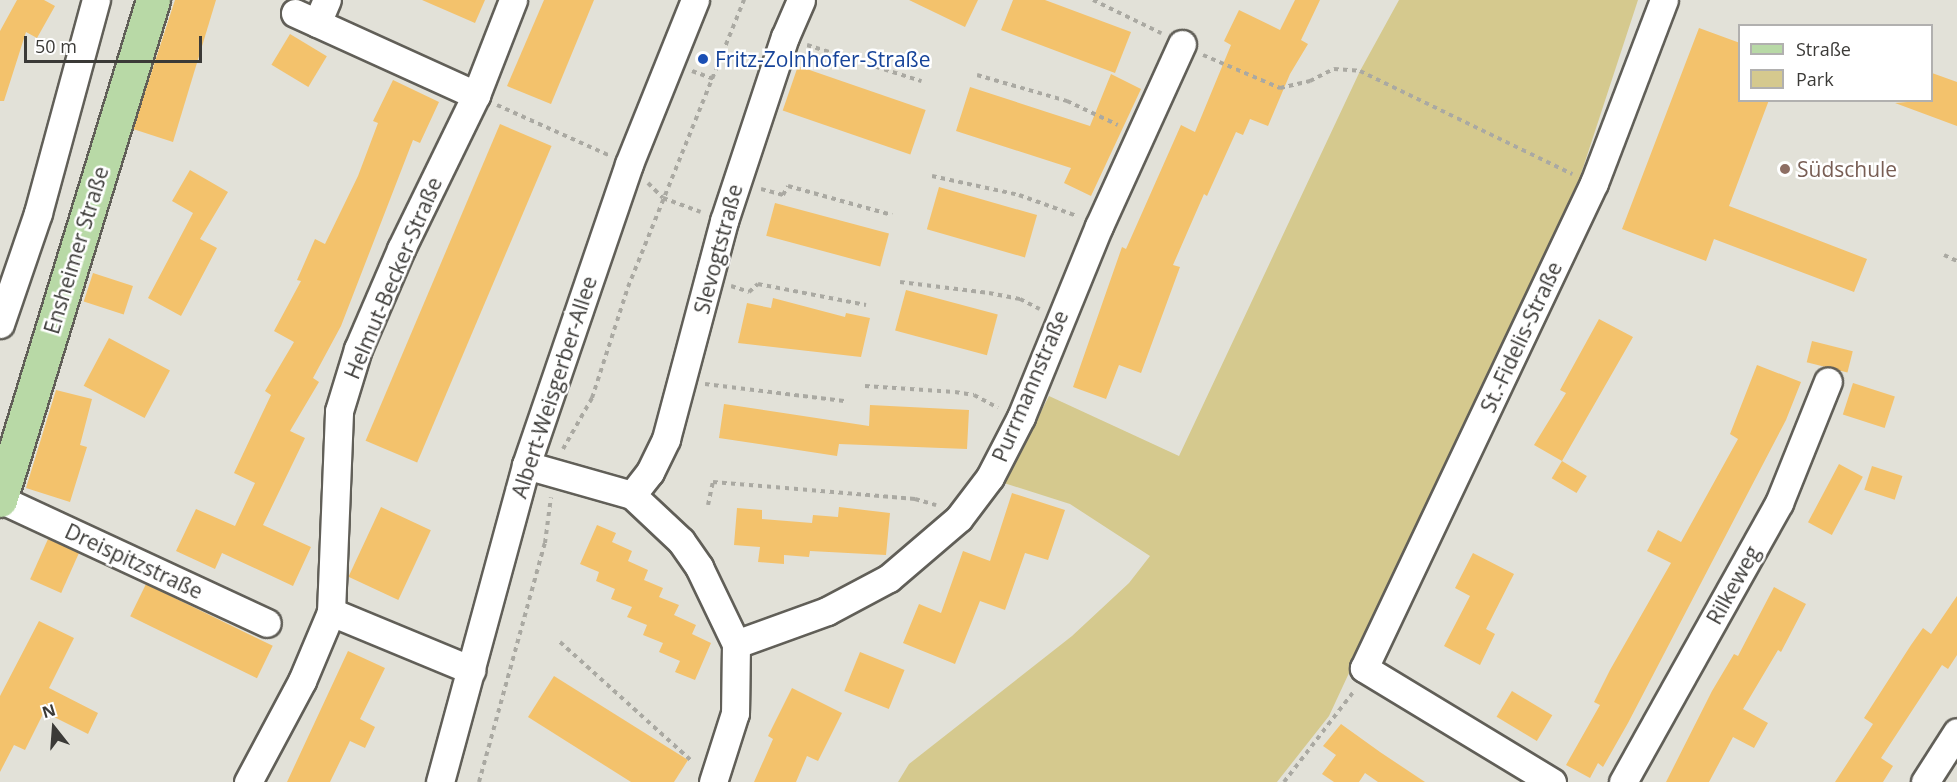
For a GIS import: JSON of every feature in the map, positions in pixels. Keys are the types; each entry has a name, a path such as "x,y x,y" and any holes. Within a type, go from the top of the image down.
{"main road":[{"name":"Ensheimer Straße","path":"0,500 147,2"}],"street":[{"path":"0,324 38,213 96,0"},
{"name":"Helmut-Becker-Straße","path":"248,782 302,681 331,612 339,411 358,349 401,249 476,95 513,0"},
{"name":"Albert-Weisgerber-Allee","path":"440,782 526,465 629,164 695,0"},
{"name":"Slevogtstraße","path":"632,495 660,456 736,182 784,37 801,0"},
{"name":"St.-Fidelis-Straße","path":"1364,668 1594,183 1665,0"},
{"path":"313,12 476,95"},
{"name":"Purrmannstraße","path":"736,644 860,596 897,572 959,518 990,477 1021,417 1059,319 1099,226 1182,44"},
{"name":"Rilkeweg","path":"1623,782 1779,503 1828,381"},
{"path":"526,465 632,495 681,541 699,567 736,644 735,712 714,781"},
{"name":"Dreispitzstraße","path":"0,500 267,623"},
{"path":"331,612 471,670"},
{"path":"1364,668 1552,782"},
{"path":"1925,782 1957,732"}],"path":[{"path":"479,782 545,543 557,473 572,430 592,398 663,198 744,0"},
{"path":"1093,0 1254,80 1280,88 1310,81 1334,69 1360,71 1594,183"},
{"path":"784,37 921,81"},
{"path":"977,75 1067,101 1141,135"},
{"path":"476,95 629,164 663,198 724,221"},
{"path":"932,176 1051,204 1099,226"},
{"path":"736,182 783,195 788,186 892,215"},
{"path":"1944,255 1957,261"},
{"path":"709,280 749,292 758,284 866,305"},
{"path":"900,282 1020,299 1059,319"},
{"path":"682,382 844,401"},
{"path":"865,386 974,395 1021,417"},
{"path":"708,505 713,482 915,499 929,502 959,518"},
{"path":"560,642 714,781"},
{"path":"1284,782 1354,690 1364,668"}],"green space":[{"path":"1399,0 1638,0 1580,177 1329,716 1277,782 898,782 909,764 1072,636 1129,583 1150,556 1070,504 1004,483 1049,396 1179,456 1360,71"}],"building":[{"path":"17,0 44,0 55,6 37,38 26,32 4,101 0,101 0,31"},
{"path":"175,0 216,0 173,142 133,129"},
{"path":"422,0 485,0 475,23"},
{"path":"544,0 594,0 551,104 507,86"},
{"path":"909,0 978,0 965,27"},
{"path":"1013,0 1045,0 1131,32 1115,73 1001,30"},
{"path":"1295,0 1320,0 1301,40 1308,44 1290,74 1268,126 1250,119 1243,135 1236,132 1207,196 1204,194 1173,265 1180,267 1141,373 1119,365 1106,399 1073,387 1122,247 1126,249 1181,125 1195,132 1231,45 1224,41 1239,10 1280,30"},
{"path":"1699,28 1738,42 1738,102 1768,102 1729,206 1867,259 1854,292 1714,239 1706,261 1622,229"},
{"path":"290,34 327,56 308,87 271,65"},
{"path":"798,66 926,110 910,154 783,110"},
{"path":"1933,73 1957,82 1957,126 1895,103 1933,102"},
{"path":"1111,74 1141,89 1091,196 1064,183 1071,168 956,131 970,87 1090,126"},
{"path":"393,80 439,102 420,143 413,140 341,326 313,378 319,382 290,431 305,438 263,525 311,547 293,586 222,553 215,569 176,551 196,509 235,526 255,483 234,473 271,395 265,391 294,342 274,331 301,281 297,280 315,239 325,244 358,176 378,123 373,121"},
{"path":"500,124 552,146 417,463 366,441"},
{"path":"190,170 228,192 200,239 217,248 181,316 148,298 193,213 172,201"},
{"path":"939,187 1037,215 1025,257 927,229"},
{"path":"775,203 889,234 880,266 766,236"},
{"path":"93,273 133,286 124,315 84,302"},
{"path":"906,290 998,315 987,355 895,331"},
{"path":"773,298 845,317 846,313 870,318 861,357 738,343 747,303 771,308"},
{"path":"1599,319 1633,337 1562,461 1534,445 1566,393 1560,390"},
{"path":"109,338 170,370 145,418 84,386"},
{"path":"1812,341 1853,351 1847,373 1807,362"},
{"path":"1757,365 1801,382 1786,420 1628,723 1603,767 1598,763 1590,778 1566,765 1600,705 1594,702 1610,670 1671,563 1647,551 1658,530 1681,542 1738,439 1730,434"},
{"path":"1853,383 1895,397 1885,428 1843,414"},
{"path":"56,390 92,399 80,445 87,447 70,502 26,488"},
{"path":"724,404 869,426 870,405 969,410 967,449 839,444 837,456 719,438"},
{"path":"1562,461 1587,476 1577,493 1552,478"},
{"path":"1839,464 1863,477 1832,535 1808,522"},
{"path":"1872,466 1902,476 1895,500 1864,490"},
{"path":"1012,493 1065,510 1048,560 1025,553 1005,610 980,601 955,664 903,643 919,604 941,613 963,551 990,561"},
{"path":"381,507 431,530 398,600 348,577"},
{"path":"839,507 890,513 886,555 810,551 809,557 784,555 784,564 758,562 760,547 734,545 737,508 762,510 762,519 812,523 813,515 838,517"},
{"path":"597,525 616,533 612,542 632,551 628,561 648,570 644,580 663,588 659,597 679,605 674,615 696,625 692,634 711,643 695,680 675,672 680,661 659,652 663,643 643,635 647,625 627,617 632,607 611,599 615,589 596,581 599,572 580,564"},
{"path":"48,539 79,553 61,593 30,579"},
{"path":"1473,553 1514,574 1486,629 1495,634 1480,665 1444,646 1470,596 1455,588"},
{"path":"146,584 273,646 257,678 130,616"},
{"path":"1774,587 1806,604 1781,652 1778,650 1743,709 1768,723 1754,748 1733,737 1709,782 1666,782 1712,691 1734,654 1738,656"},
{"path":"1957,596 1957,655 1948,669 1942,665 1881,758 1893,766 1883,782 1835,782 1873,724 1864,718 1911,645 1923,628 1931,634"},
{"path":"39,621 74,638 49,688 98,713 88,734 44,712 25,750 14,745 0,772 0,696"},
{"path":"348,651 385,668 360,719 375,727 365,748 350,741 330,782 287,782"},
{"path":"860,652 905,670 889,709 844,691"},
{"path":"554,676 688,760 674,782 631,782 528,717"},
{"path":"792,688 842,713 818,761 807,756 796,782 754,782 773,739 768,736"},
{"path":"1512,691 1552,715 1537,741 1497,717"},
{"path":"1341,724 1425,782 1378,782 1365,773 1359,782 1334,782 1322,774 1336,755 1323,746"}],"place":[{"name":"Fritz-Zolnhofer-Straße","path":"703,59"},
{"name":"Südschule","path":"1785,169"}]}
